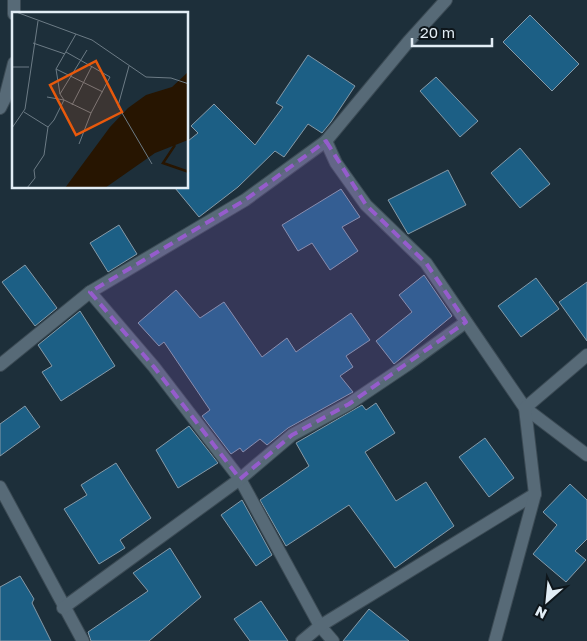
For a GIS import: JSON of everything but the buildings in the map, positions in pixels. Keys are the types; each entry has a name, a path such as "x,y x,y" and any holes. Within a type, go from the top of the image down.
{"street":[{"path":"0,365 90,292 245,200 326,141 408,42 446,0"},
{"path":"0,108 5,98 12,70"},
{"path":"326,141 336,163 366,204 426,263 525,408 587,455"},
{"path":"90,292 154,367 240,480 320,626 333,641"},
{"path":"64,608 240,480 292,435 349,404 466,322"},
{"path":"525,408 587,355"},
{"path":"495,641 535,494 525,408"},
{"path":"0,487 83,641"},
{"path":"302,641 320,626 535,494"}],"highlighted area":[{"path":"326,141 366,205 426,263 466,322 349,404 292,435 240,479 154,367 90,292 245,200"}]}
